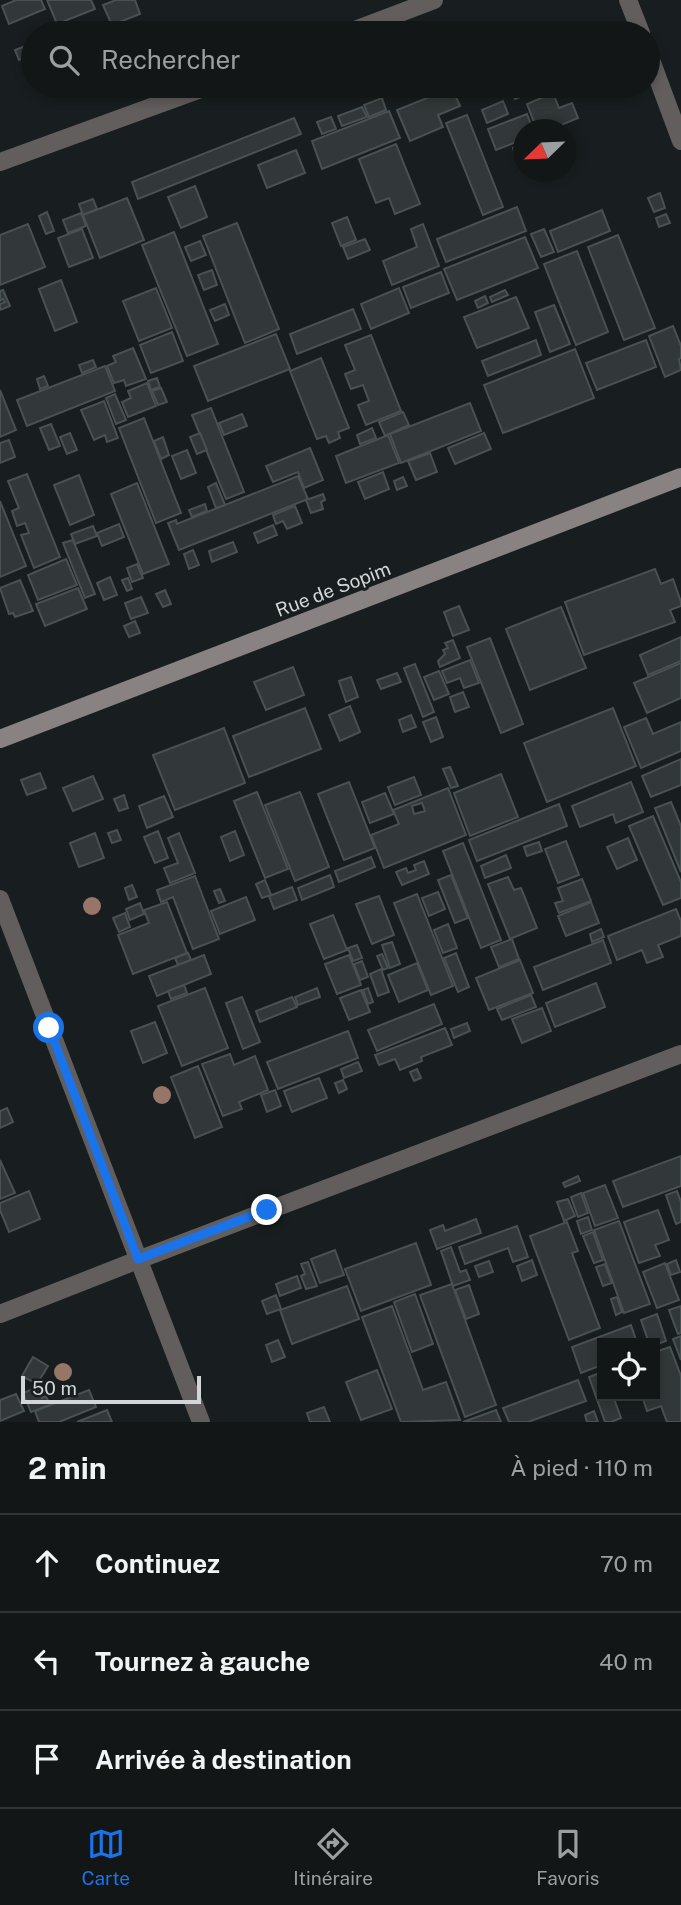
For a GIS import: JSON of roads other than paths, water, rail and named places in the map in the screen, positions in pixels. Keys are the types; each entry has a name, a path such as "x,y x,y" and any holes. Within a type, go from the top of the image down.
{"street":[{"path":"379,21 435,0"},
{"path":"628,0 636,21"},
{"path":"660,84 681,141"},
{"path":"0,162 176,98"},
{"name":"Rue de Sopim","path":"0,739 681,477"},
{"path":"0,899 201,1422"},
{"path":"0,1314 138,1259 681,1054"}]}
